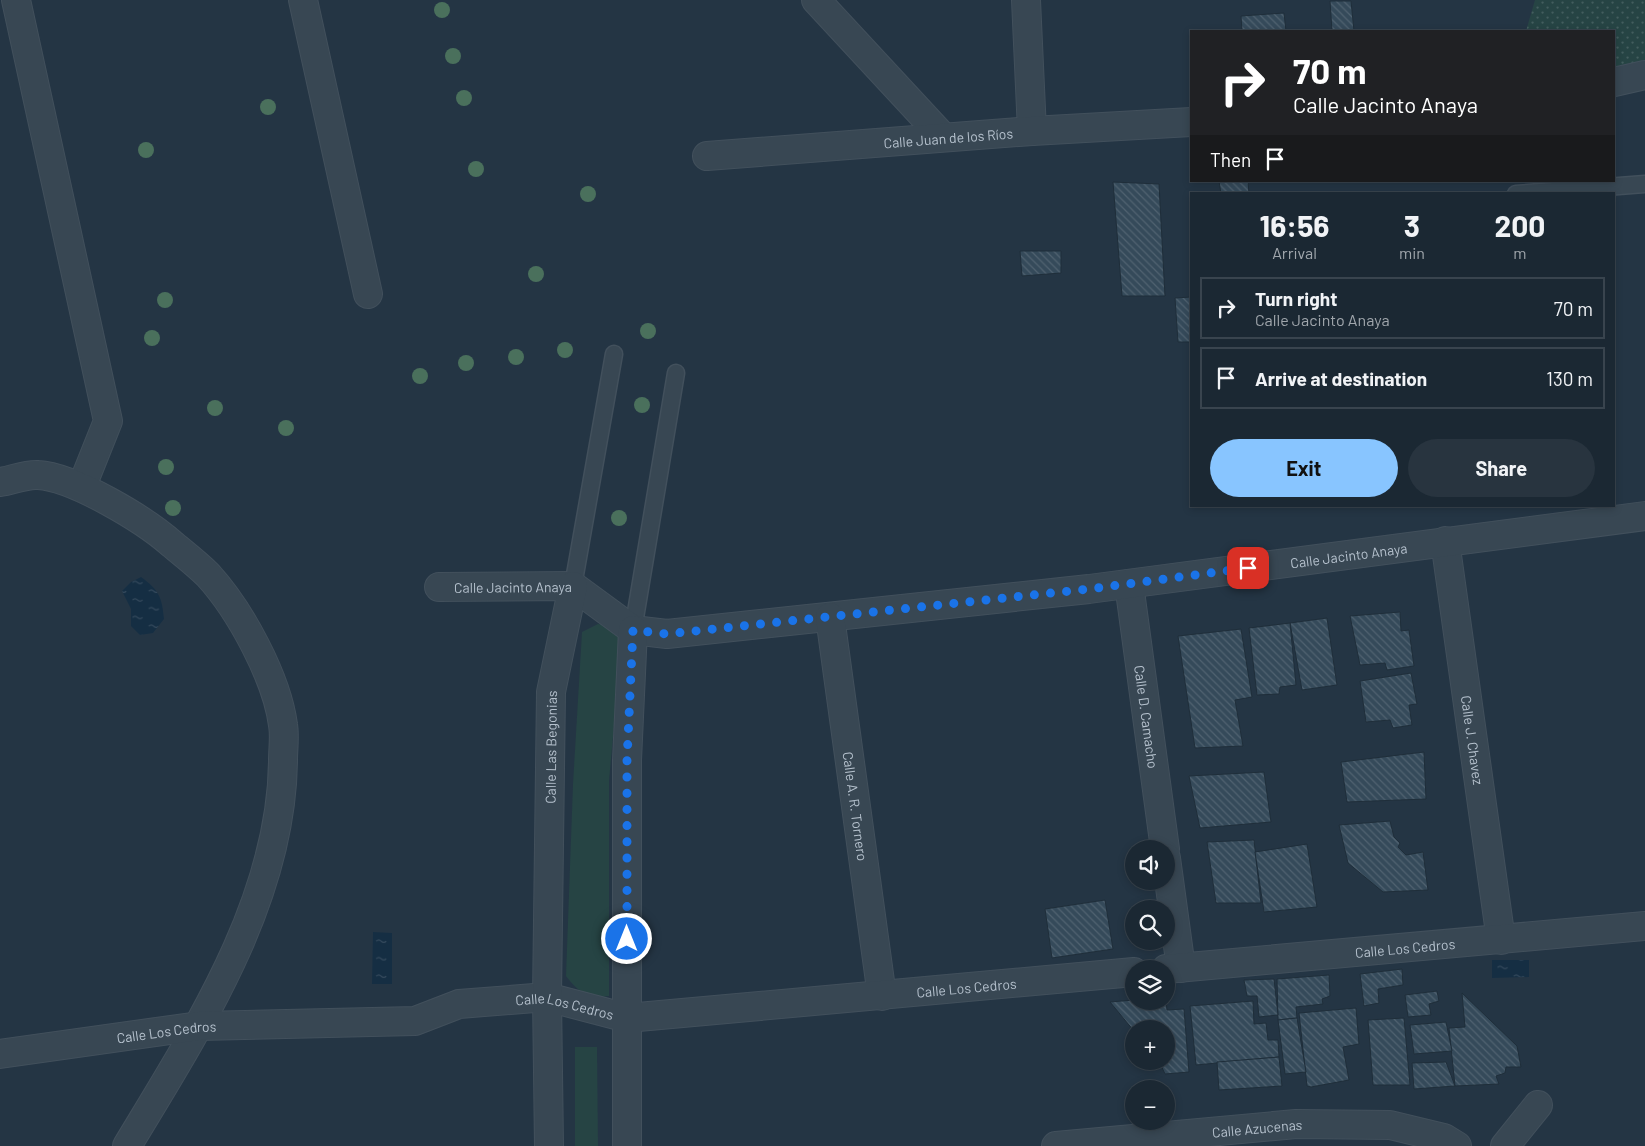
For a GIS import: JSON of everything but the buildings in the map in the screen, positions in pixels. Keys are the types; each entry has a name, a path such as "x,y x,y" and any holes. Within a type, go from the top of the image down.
{"street":[{"path":"16,0 108,421 82,486"},
{"path":"303,0 368,294"},
{"path":"816,0 943,138"},
{"path":"1026,0 1032,131"},
{"path":"1615,82 1645,75"},
{"name":"Calle Juan de los Ríos","path":"708,156 1032,131 1190,122"},
{"path":"0,482 38,474 82,486 163,536 207,574 235,609 268,674 283,725 283,790 270,858 239,945 200,1026 127,1146"},
{"name":"Calle Jacinto Anaya","path":"439,587 573,586 633,630 667,634 1129,584 1645,516"},
{"name":"Calle J. Chavez","path":"1445,541 1501,940"},
{"name":"Calle D. Camacho","path":"1129,584 1164,840"},
{"name":"Calle Las Begonias","path":"549,1146 547,997 551,692 573,586"},
{"name":"Calle A. R. Tornero","path":"830,617 882,996"},
{"path":"627,1146 627,760 633,630"},
{"path":"1168,890 1173,960"},
{"name":"Calle Los Cedros","path":"1175,968 1645,926"},
{"name":"Calle Los Cedros","path":"0,1054 200,1026 415,1021 459,1004 547,997 627,1018 1125,973"},
{"path":"1505,1146 1538,1105"},
{"name":"Calle Azucenas","path":"1056,1146 1296,1124 1390,1125 1444,1138 1457,1146"}],"lane":[{"path":"1575,192 1605,191 1645,184"},
{"name":"Calle Las Begonias","path":"573,586 614,354"},
{"path":"633,630 676,373"}],"green space":[{"path":"1535,0 1645,0 1645,60 1615,67 1615,30 1526,30"},
{"path":"598,624 610,626 622,638 609,781 609,996 602,997 584,994 566,976 573,784 582,632"},
{"path":"575,1047 597,1047 598,1146 575,1146"}],"water":[{"path":"141,577 156,590 161,599 164,619 153,633 140,635 131,626 131,609 122,591 131,582"},
{"path":"373,932 392,933 392,984 372,984"},
{"path":"1492,960 1529,960 1529,977 1492,978"}],"route":[{"path":"627,939 627,760 633,630 667,634 1089,589 1248,568"}]}
